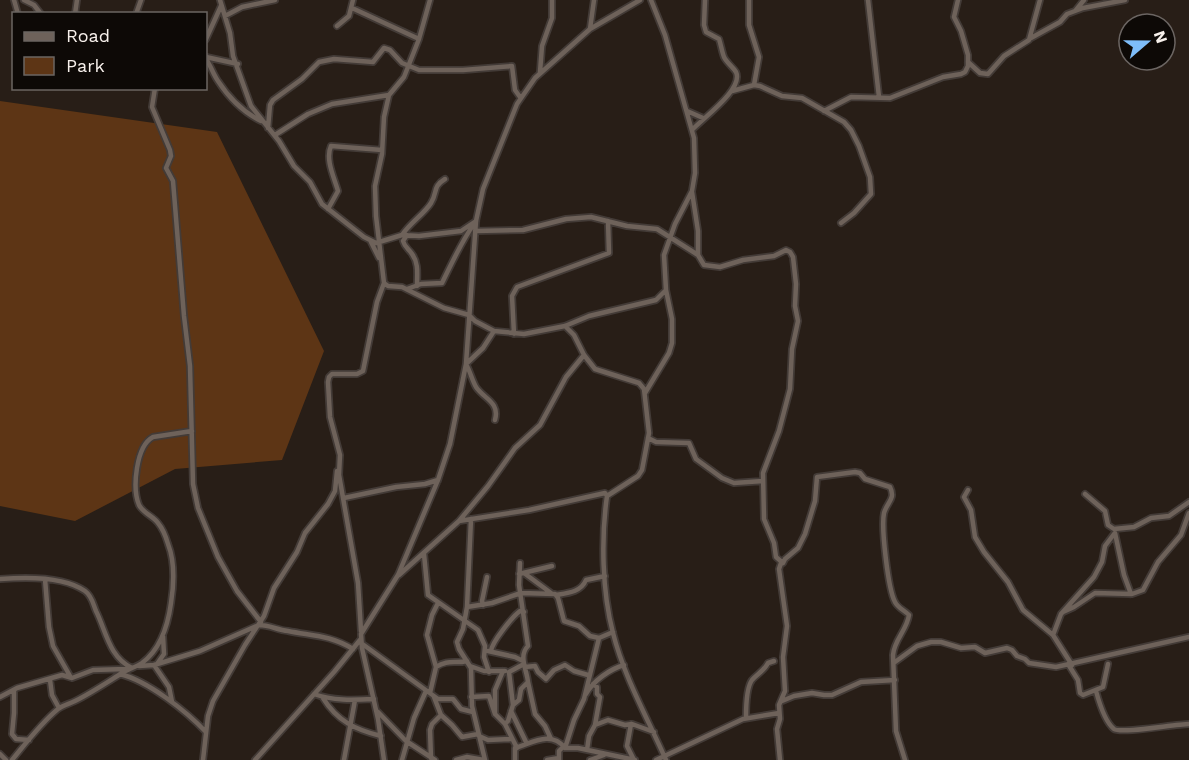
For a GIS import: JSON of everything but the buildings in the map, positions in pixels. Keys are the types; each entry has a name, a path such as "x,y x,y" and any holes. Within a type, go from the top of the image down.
{"street":[{"path":"24,0 34,5 39,12"},
{"path":"225,16 246,5 263,4 275,0"},
{"path":"338,26 347,19 353,0"},
{"path":"384,760 361,639 358,583 339,475 340,460 330,417 329,377 332,374 357,374 363,371 377,302 384,284 375,186 382,150 383,124 389,95 404,77 419,39 430,0"},
{"path":"540,72 540,51 551,23 552,0"},
{"path":"591,29 594,0"},
{"path":"255,760 361,639 398,575 438,480 455,424 466,364 476,221 483,189 520,98 540,72 591,29 640,0"},
{"path":"651,0 664,35 692,130 695,172 692,191 698,231 698,255"},
{"path":"692,130 732,91 736,84 736,72 724,57 719,39 706,32 705,0"},
{"path":"749,0 749,25 759,57 754,85"},
{"path":"868,0 879,97"},
{"path":"824,111 854,96 890,98 967,70 968,62 962,32 954,17 958,0"},
{"path":"1031,38 1040,0"},
{"path":"1076,10 1084,0"},
{"path":"968,62 980,73 988,74 1004,56 1060,22 1065,15 1076,10 1125,0"},
{"path":"221,2 233,56 238,64 251,106 274,135 290,161 310,182 322,204 371,242 380,244 404,235 419,236 461,231 476,221"},
{"path":"207,37 221,2"},
{"path":"352,8 419,39"},
{"path":"268,128 270,105 273,100 302,79 322,60 373,62 381,50 386,48 408,66 426,71 512,66 515,90 520,98"},
{"path":"207,58 238,64"},
{"path":"207,60 231,99 264,123"},
{"path":"732,91 754,85 782,96 802,98 844,122 851,130 870,177 870,196 841,223"},
{"path":"155,90 152,107 171,156 166,168 173,181 190,366 193,484 198,508 227,575 260,623 285,631 327,637 353,649"},
{"path":"274,135 308,114 332,104 389,95"},
{"path":"687,111 703,118"},
{"path":"328,209 338,191 332,169 329,149 331,146 382,150"},
{"path":"417,286 417,264 404,245 404,235 412,221 431,204 436,186 445,178"},
{"path":"645,393 672,346 672,319 666,290 664,255 675,224 692,191"},
{"path":"475,231 523,230 588,216 627,226 653,228 698,255 704,265 715,268 748,259 774,256 786,250 790,252 793,257 796,284 795,306 798,321 792,349 791,382 779,431 763,473 764,519 774,543 776,557 783,563"},
{"path":"407,289 442,283 464,238 476,221"},
{"path":"514,334 512,296 515,289 525,283 532,283 552,273 609,253 608,221"},
{"path":"371,242 381,264"},
{"path":"384,284 407,289 444,308 469,315 475,321 494,331 514,334 565,326 589,316 656,300 666,290"},
{"path":"565,326 574,335 584,355 595,369 639,382 645,393 648,438 640,474 607,496"},
{"path":"466,364 483,348 494,331"},
{"path":"398,575 424,554 459,520 488,486 515,448 540,425 566,377 584,355"},
{"path":"466,364 477,388 493,402 495,420"},
{"path":"12,760 60,708 97,690 132,668 152,653 163,634 171,603 173,584 171,560 162,529 139,505 136,488 138,465 148,440 153,437 192,431"},
{"path":"648,438 656,442 689,443 699,463 734,483 763,481"},
{"path":"203,760 208,716 213,701 260,623 278,579 295,555 305,533 333,495 340,460"},
{"path":"780,760 777,733 780,719 779,705 785,691 783,657 787,626 778,569 784,559 798,548 805,534 815,501 818,476 855,472 860,473 865,479 890,487 893,495 885,510 884,519 888,580 896,604 909,615 894,648 897,731 905,760"},
{"path":"344,498 438,480"},
{"path":"968,490 964,497 971,510 977,540 1005,578 1023,610 1053,635 1071,671 1077,678 1080,693 1083,695 1104,686 1108,664"},
{"path":"459,520 529,510 603,492 607,496"},
{"path":"1085,494 1105,511 1109,527 1118,528 1134,527 1151,518 1167,517 1189,502"},
{"path":"607,496 603,554 604,576 613,632 638,702 665,759"},
{"path":"1063,612 1095,593 1131,594 1143,590 1158,562 1181,535 1189,513"},
{"path":"456,760 467,757 484,760 473,712 469,664 457,642 467,607 471,519"},
{"path":"1053,635 1063,612 1093,580 1102,562 1105,546 1118,528"},
{"path":"1114,534 1131,594"},
{"path":"424,554 427,592 430,598 478,630 488,650 515,657 524,664 535,666 538,672 547,679 555,669 566,665 574,671 588,675"},
{"path":"520,563 521,593 528,646 524,650 524,664 536,714 551,739"},
{"path":"522,573 552,566"},
{"path":"522,573 554,594 564,621 579,626 590,636 598,638 613,632"},
{"path":"467,607 483,605 521,593 570,593 582,587 586,580 604,576"},
{"path":"483,605 487,577"},
{"path":"0,579 45,579 71,585 88,594 101,619 112,650 119,660 132,668"},
{"path":"45,579 53,646 70,678"},
{"path":"402,760 406,741 430,693 436,666 427,635 438,603"},
{"path":"489,672 484,657 488,650 514,616 521,610 524,612"},
{"path":"0,697 17,687 62,675 70,678 93,670 156,665 200,651 260,623"},
{"path":"156,665 164,654 163,634"},
{"path":"894,662 917,646 936,642 961,648 975,647 985,653 1004,647 1011,649 1017,656 1033,664 1053,667 1189,637"},
{"path":"584,699 598,638"},
{"path":"361,639 440,700 453,699 461,709 473,712"},
{"path":"436,666 449,661 469,664 489,672 510,671 524,664"},
{"path":"746,718 747,690 750,682 764,670 768,663 774,661"},
{"path":"156,665 169,687 172,702"},
{"path":"547,760 559,759 560,751 564,747 574,720 593,684 613,669 624,665"},
{"path":"495,714 495,690 503,671"},
{"path":"510,671 512,708 526,742"},
{"path":"120,674 132,678 172,702 206,732"},
{"path":"50,680 52,695 60,708"},
{"path":"782,701 812,693 832,695 861,682 895,680"},
{"path":"505,724 518,701 522,688 528,682"},
{"path":"586,750 595,725 600,697 597,694 597,687 593,684"},
{"path":"14,690 12,734 16,739 29,740"},
{"path":"1096,691 1108,722 1116,730 1125,732 1189,724"},
{"path":"430,693 441,715 462,737 479,735 488,740 511,739"},
{"path":"314,694 324,698 374,699"},
{"path":"471,697 488,695 495,714 505,724 517,748"},
{"path":"324,698 333,713 350,726 381,736"},
{"path":"344,760 356,700"},
{"path":"376,710 406,741 433,759"},
{"path":"656,760 665,759 678,748 746,718 779,713"},
{"path":"433,759 430,730 432,724 441,715"},
{"path":"595,725 606,720 631,724 654,732"},
{"path":"631,724 627,746 634,760"},
{"path":"515,760 514,750 526,742 551,739 564,747 634,760"},
{"path":"0,754 6,760"},
{"path":"590,760 604,755"}],"green space":[{"path":"0,101 217,132 324,351 282,460 175,469 75,521 0,506"}]}
